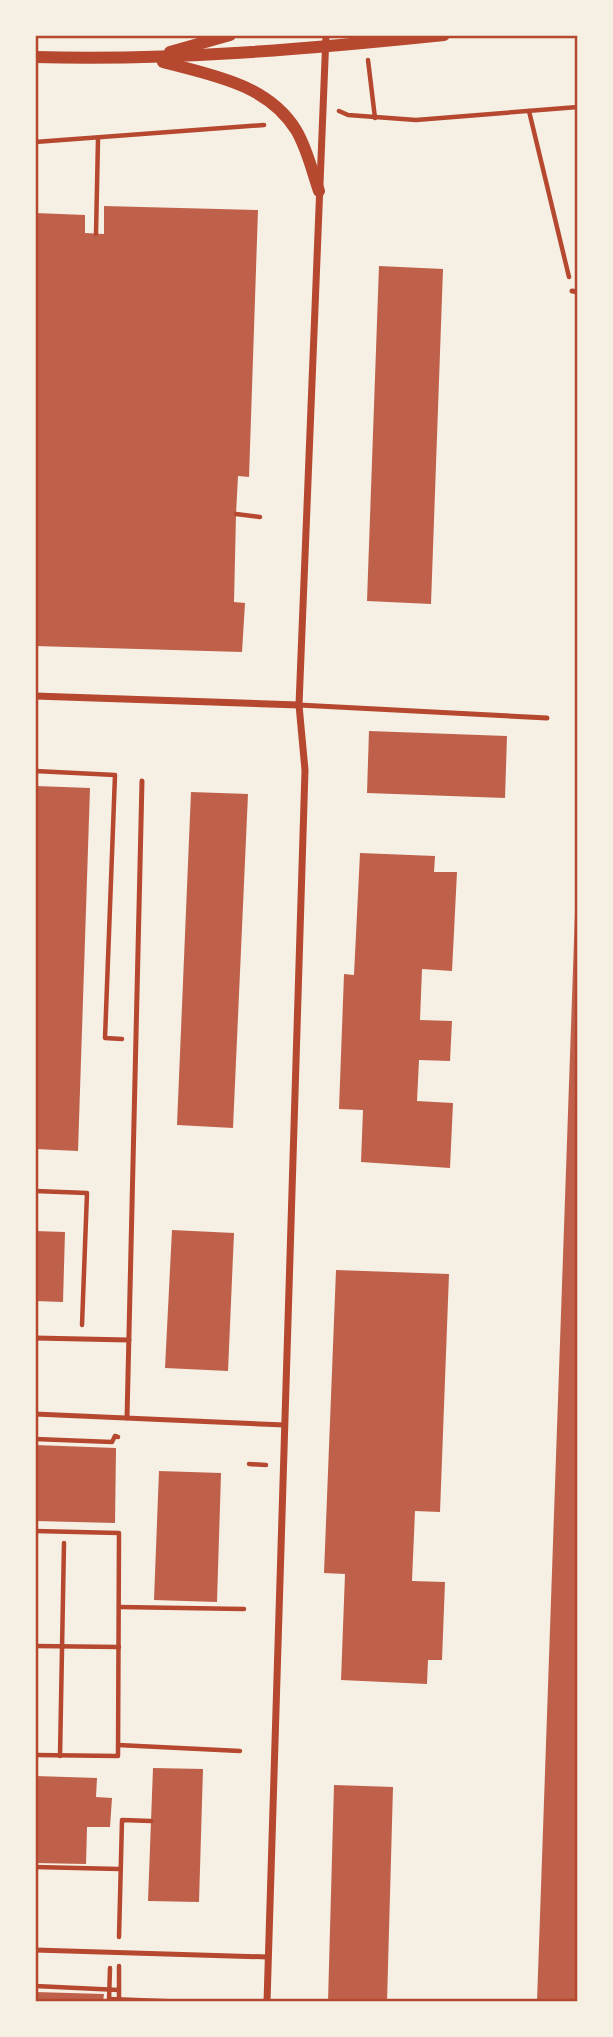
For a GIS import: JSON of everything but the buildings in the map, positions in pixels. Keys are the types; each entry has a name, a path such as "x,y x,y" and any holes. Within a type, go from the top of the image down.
{"street":[{"path":"149,58 230,35"},
{"path":"35,57 149,58 227,55 326,41 444,35"},
{"path":"267,2002 305,770 299,705 326,41"},
{"path":"149,58 247,87 275,105 297,131 319,191"},
{"path":"35,696 299,705"}],"lane":[{"path":"299,705 547,718"},
{"path":"127,1418 142,781"},
{"path":"35,1338 129,1340"},
{"path":"35,1414 285,1425"},
{"path":"35,1950 268,1957"}],"path":[{"path":"369,68 375,118"},
{"path":"338,111 348,116 416,120 578,107"},
{"path":"529,111 575,291"},
{"path":"35,142 257,127 274,123"},
{"path":"96,234 98,139"},
{"path":"236,514 260,517"},
{"path":"35,771 100,775"},
{"path":"35,1191 87,1192 81,1339"},
{"path":"248,1464 266,1465"},
{"path":"35,1531 119,1532 118,1756 35,1755"},
{"path":"60,1756 64,1543"},
{"path":"119,1607 244,1609"},
{"path":"35,1646 119,1647"},
{"path":"118,1745 240,1751"},
{"path":"119,1950 122,1820 151,1821"},
{"path":"35,1867 119,1869"},
{"path":"110,1952 109,2001 189,2002"},
{"path":"119,1963 119,2002"},
{"path":"35,1986 120,1990"}]}
